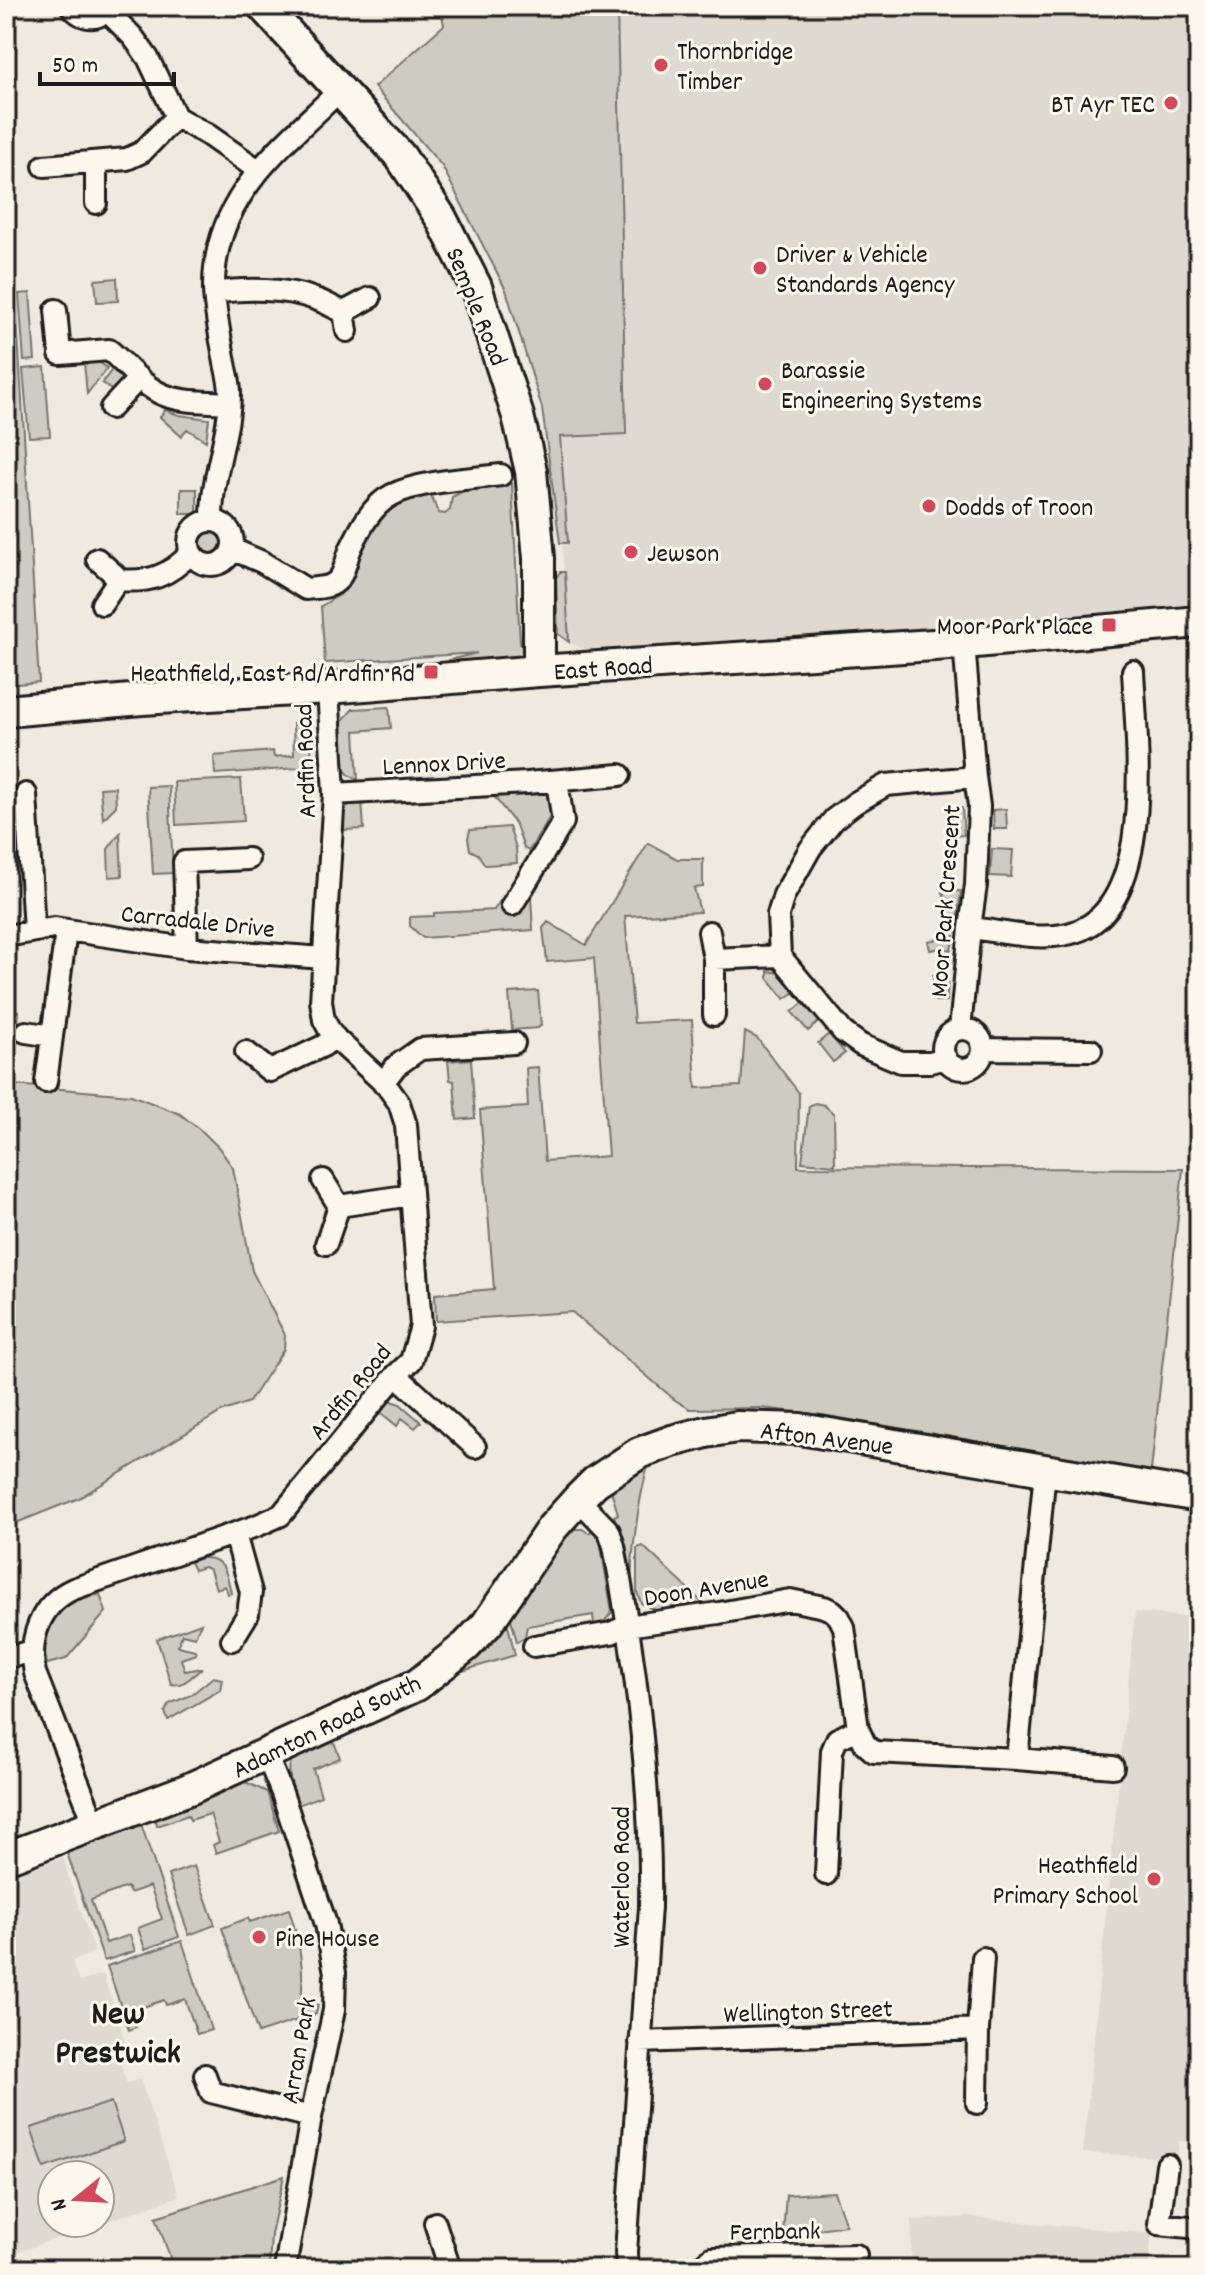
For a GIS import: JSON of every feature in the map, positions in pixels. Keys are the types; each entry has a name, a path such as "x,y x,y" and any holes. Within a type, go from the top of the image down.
{"street":[{"path":"71,6 78,14 93,18 108,8 148,58 176,117 258,170"},
{"name":"Semple Road","path":"263,6 400,156 441,218 476,287 518,416 531,471 539,558 539,671"},
{"path":"212,521 215,479 230,391 215,293 217,260 225,224 240,193 258,170 341,89"},
{"path":"44,166 127,159 142,152 176,117"},
{"path":"96,163 96,203"},
{"path":"215,293 249,290 313,297 346,322 370,298"},
{"path":"56,310 60,354 109,350 162,395 229,403"},
{"path":"111,408 139,378"},
{"path":"232,549 262,562 306,589 332,585 340,578 350,550 376,506 392,495 445,492 501,475"},
{"path":"212,521 229,530 233,543 225,560 213,565 200,562 191,553 190,538 204,522 212,521"},
{"path":"118,580 139,582 157,577 177,567 191,553"},
{"path":"97,559 118,580"},
{"path":"102,604 118,580"},
{"name":"East Road","path":"6,711 964,643 1199,622"},
{"name":"Moor Park Crescent","path":"960,1029 979,833 964,643"},
{"path":"970,928 1038,936 1062,935 1078,931 1096,920 1112,903 1128,868 1138,808 1133,671"},
{"name":"Ardfin Road","path":"32,1651 36,1630 50,1605 60,1595 281,1515 396,1375 411,1361 421,1326 406,1125 399,1103 383,1083 335,1037 324,1020 321,1001 334,794 328,688"},
{"name":"Lennox Drive","path":"334,794 620,775"},
{"name":"Moor Park Crescent","path":"780,956 778,915 784,895 810,849 834,819 886,785 975,777"},
{"path":"512,905 563,822 557,781"},
{"path":"26,794 34,931"},
{"path":"187,948 184,862 248,859"},
{"name":"Carradale Drive","path":"6,936 54,928 187,948 324,958"},
{"path":"46,1082 66,931"},
{"path":"709,932 714,959 714,1015"},
{"path":"714,959 780,956 843,1032 861,1045 901,1062 930,1062 946,1058 958,1068 967,1069 981,1059 983,1049 1091,1050"},
{"name":"Moor Park Crescent","path":"946,1058 943,1048 946,1038 960,1029 978,1034 983,1049"},
{"path":"26,1032 52,1036"},
{"path":"246,1052 270,1071 323,1046 335,1037"},
{"path":"383,1083 396,1066 420,1049 514,1043"},
{"path":"323,1180 339,1206"},
{"path":"339,1206 411,1195"},
{"path":"326,1244 339,1206"},
{"path":"396,1375 475,1447"},
{"name":"Afton Avenue","path":"578,1499 595,1482 639,1453 706,1432 737,1427 800,1429 1199,1496"},
{"path":"1017,1759 1045,1471"},
{"name":"Waterloo Road","path":"578,1499 609,1531 614,1546 638,1708 651,1857 627,2269"},
{"name":"Adamton Road South","path":"6,1858 175,1794 417,1685 466,1646 487,1624 552,1528 578,1499"},
{"path":"232,1640 248,1614 251,1592 235,1534"},
{"name":"Doon Avenue","path":"534,1646 611,1633 627,1626 790,1600 824,1607 833,1611 844,1627 858,1729"},
{"path":"6,1658 32,1651 35,1673 95,1825"},
{"path":"826,1874 832,1751 837,1739 858,1729 865,1744 874,1752 1113,1767"},
{"name":"Arran Park","path":"266,1754 326,1924 335,1973 334,2010 311,2117 285,2269"},
{"path":"977,2103 983,1958"},
{"name":"Wellington Street","path":"640,2042 978,2029"},
{"path":"205,2075 211,2092 311,2117"},
{"path":"1167,2165 1159,2224 1199,2228"},
{"path":"435,2223 450,2269"},
{"name":"Fernbank","path":"699,2269 711,2258 856,2255"}],"shaded area":[{"path":"449,6 617,6 626,434 560,437 568,543 560,543 542,408 506,290 442,166 374,87 444,25 441,10"},
{"path":"617,6 1199,6 1199,614 584,650 569,642 554,434 626,434"},
{"path":"6,137 39,682 6,685"},
{"path":"117,278 118,301 97,302 95,280"},
{"path":"30,293 35,360 24,361 19,294"},
{"path":"99,362 107,368 87,394 84,363"},
{"path":"45,367 50,436 29,437 23,369"},
{"path":"114,367 120,380 115,393 102,383"},
{"path":"165,410 209,419 206,441 187,429 181,436 160,417"},
{"path":"512,484 520,644 527,644 523,659 450,667 449,660 477,653 325,663 321,606 341,594 361,542 386,507 396,500 428,492 439,513 445,514 450,510 452,497 463,491"},
{"path":"181,489 197,489 197,514 181,514"},
{"path":"208,530 217,534 221,543 217,552 208,556 199,552 195,543 199,534"},
{"path":"560,572 565,572 569,642 558,634 556,578"},
{"path":"389,707 391,728 355,731 358,780 344,769 342,721 353,709"},
{"path":"306,723 310,730 312,767 215,774 214,756 273,751 274,757 294,755 293,724"},
{"path":"241,779 244,821 176,825 174,782"},
{"path":"534,783 550,791 553,810 529,851 524,848 516,825 493,795 494,792"},
{"path":"169,786 173,873 153,874 148,787"},
{"path":"115,787 116,806 103,819 100,788"},
{"path":"362,800 364,829 344,830 345,809"},
{"path":"962,808 964,835 953,836 951,809"},
{"path":"1006,809 1007,829 994,829 993,810"},
{"path":"509,827 517,863 485,865 478,854 470,850 470,830"},
{"path":"120,833 122,876 109,877 108,849"},
{"path":"648,843 677,859 703,859 703,887 694,888 700,912 625,916 634,1023 692,1020 696,1088 741,1086 745,1032 757,1038 799,1093 798,1167 1183,1169 1151,1471 822,1415 762,1408 690,1409 675,1400 572,1312 436,1321 435,1294 494,1289 480,1110 528,1107 526,1068 538,1067 545,1161 608,1156 594,958 547,962 543,928 548,922 586,945"},
{"path":"992,849 1013,850 1011,877 990,876"},
{"path":"538,870 545,874 531,898 533,930 423,938 410,926 410,917 494,910 500,901 514,910"},
{"path":"961,891 958,916 949,917 943,892"},
{"path":"954,936 951,950 930,950 928,941"},
{"path":"768,971 781,973 795,992 785,999 768,978"},
{"path":"948,973 947,1001 935,1001 933,975"},
{"path":"538,991 541,1025 538,1028 512,1030 509,993"},
{"path":"804,1002 820,1021 808,1031 792,1012"},
{"path":"19,1011 14,1085 131,1095 180,1114 219,1148 233,1168 252,1271 285,1335 284,1349 249,1402 221,1412 79,1498 6,1527 6,1012"},
{"path":"829,1034 845,1053 833,1062 818,1043"},
{"path":"471,1059 475,1118 457,1120 454,1081 450,1080 448,1061"},
{"path":"815,1103 824,1105 834,1114 835,1165 802,1162 809,1106"},
{"path":"384,1403 400,1404 421,1422 415,1428 402,1418 397,1426 380,1412 366,1430 363,1427"},
{"path":"650,1459 637,1520 631,1582 628,1581 621,1535 614,1516 618,1514 611,1490 614,1481"},
{"path":"572,1529 589,1533 593,1529 599,1535 612,1612 603,1623 594,1625 593,1615 527,1626 525,1637 517,1642 509,1611 562,1533"},
{"path":"643,1546 703,1603 657,1611 641,1603 637,1592 637,1548"},
{"path":"202,1558 216,1560 224,1568 231,1593 228,1594 225,1586 216,1589 210,1570 204,1567 194,1570 190,1562"},
{"path":"100,1594 106,1612 66,1659 47,1664 46,1640 62,1610 72,1603"},
{"name":"Heathfield Primary School","path":"1135,1612 1199,1618 1199,2142 1179,2141 1177,2158 1083,2153"},
{"path":"506,1617 515,1655 446,1676"},
{"path":"201,1623 195,1637 182,1634 178,1646 195,1650 196,1654 181,1659 185,1671 202,1668 184,1682 171,1684 157,1639"},
{"path":"213,1677 222,1679 220,1690 168,1720 165,1712 169,1704 191,1695"},
{"path":"332,1737 340,1758 313,1769 321,1796 298,1805 290,1776 292,1760"},
{"path":"241,1780 267,1792 279,1831 216,1853 213,1845 219,1842 210,1814 190,1820 188,1815 157,1826 154,1818"},
{"path":"141,1824 179,1937 145,1949 138,1928 162,1919 150,1886 130,1893 127,1887 91,1900 106,1943 130,1935 135,1951 104,1961 66,1850"},
{"path":"64,1858 95,1952 72,1961 79,1982 103,1974 127,2048 120,2063 127,2083 140,2079 179,2196 116,2218 116,2159 36,2159 36,2239 55,2239 6,2256 6,1874"},
{"path":"194,1866 215,1925 189,1935 168,1875"},
{"path":"289,1909 300,1954 301,2001 318,2005 316,2014 258,2033 222,1928 248,1918 250,1922"},
{"path":"182,1941 211,2030 197,2034 185,1999 166,2005 164,2000 131,2011 136,2027 129,2030 107,1966"},
{"path":"111,2102 124,2141 71,2159 41,2159 31,2128"},
{"path":"284,2176 271,2234 269,2269 174,2269 156,2217"},
{"path":"834,2192 846,2225 783,2234 786,2195"},
{"path":"966,2217 1152,2234 1148,2269 911,2269 912,2220"}],"place":[{"name":"Thornbridge Timber","path":"661,65"},
{"name":"BT Ayr TEC","path":"1171,103"},
{"name":"Driver & Vehicle Standards Agency","path":"760,268"},
{"name":"Barassie Engineering Systems","path":"765,384"},
{"name":"Dodds of Troon","path":"929,506"},
{"name":"Jewson","path":"631,552"},
{"name":"Moor Park Place","path":"1109,625"},
{"name":"Heathfield, East Rd/Ardfin Rd","path":"431,672"},
{"name":"Heathfield Primary School","path":"1154,1879"},
{"name":"Pine House","path":"259,1937"}],"district":[{"name":"New Prestwick","path":"118,2030"}]}
